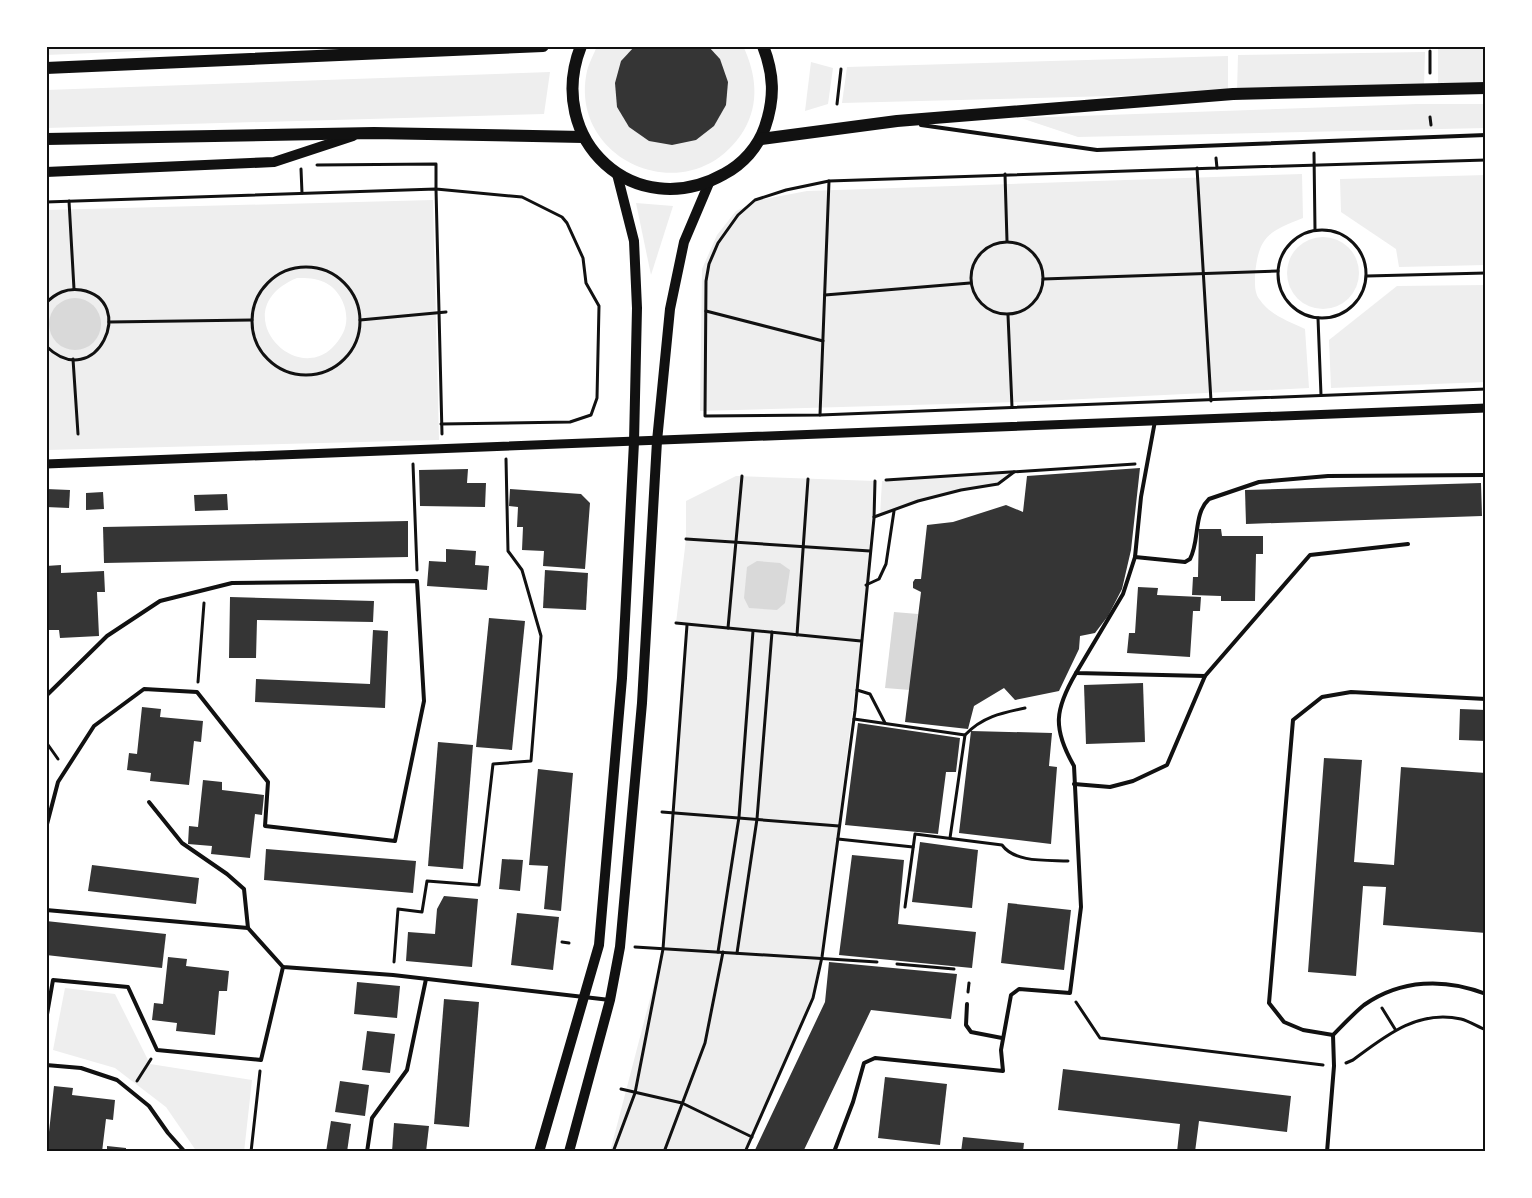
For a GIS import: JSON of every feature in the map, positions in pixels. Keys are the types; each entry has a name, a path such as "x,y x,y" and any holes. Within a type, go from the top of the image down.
{"main road":[{"path":"46,68 363,50 544,46"},
{"path":"581,46 574,64 571,89 574,114 583,137 598,158 617,174 646,187 678,190 709,183 734,169 761,139 774,94 771,66 763,46"},
{"path":"761,139 897,121 1233,94 1486,88"},
{"path":"46,139 362,133 583,137"},
{"path":"46,172 274,162 362,133"},
{"path":"539,1152 599,945 622,678 634,442 637,308 634,241 617,174"},
{"path":"569,1152 610,1000 620,947 642,703 657,441 670,309 684,242 709,183"}],"street":[{"path":"46,464 1486,408"}],"lane":[{"path":"897,121 1097,150 1486,135"},
{"path":"834,1152 853,1102 864,1063 875,1058 1004,1071 1001,1050 1002,1038 1012,995 1019,990 1070,993 1081,907 1074,766 1064,749 1059,731 1061,699 1123,594 1135,557 1141,497 1155,421"},
{"path":"1135,557 1184,562 1190,559 1200,515 1205,502 1259,482 1328,476 1486,475"},
{"path":"1074,784 1110,787 1133,781 1167,765 1205,676 1310,555 1408,544"},
{"path":"46,696 107,636 160,601 232,584 417,581 424,702 395,841 265,826 268,782 197,692 144,689 94,726 58,782 46,828"},
{"path":"1076,672 1205,676"},
{"path":"1333,1035 1303,1030 1284,1022 1269,1003 1293,720 1322,697 1351,692 1486,699"},
{"path":"149,802 182,843 227,874 244,889 248,928 283,967 426,979 610,1000"},
{"path":"46,910 248,928"},
{"path":"46,1020 53,980 128,987 157,1050 261,1060 283,967"},
{"path":"366,1152 372,1118 408,1070 426,979"},
{"path":"1326,1152 1334,1066 1333,1035 1363,1006 1376,998 1403,987 1430,982 1465,986 1486,994"},
{"path":"967,1004 966,1025 971,1032 1002,1038"},
{"path":"46,1065 81,1068 117,1080 150,1106 168,1133 185,1152"}],"path":[{"path":"837,104 841,69"},
{"path":"1314,142 1315,230"},
{"path":"1216,158 1217,168"},
{"path":"1486,160 1005,174 829,182 786,190 755,200 738,215 718,243 706,281 705,416 820,414 1486,389"},
{"path":"310,166 436,164 442,449"},
{"path":"301,166 302,193"},
{"path":"1197,168 1212,419"},
{"path":"1005,174 1007,241"},
{"path":"820,414 829,182"},
{"path":"46,202 436,189 522,197 562,217 577,241 583,258 586,283 599,306 597,398 591,415 570,422 441,424"},
{"path":"69,201 74,289"},
{"path":"1328,229 1350,239 1359,248 1365,259 1367,276 1362,296 1354,306 1343,314 1318,318 1302,313 1288,303 1282,293 1278,271 1286,248 1294,240 1315,230 1328,229"},
{"path":"1007,241 1029,248 1037,257 1042,268 1043,280 1042,290 1028,308 1008,315 995,313 983,306 974,296 970,283 975,259 983,250 994,244 1007,241"},
{"path":"299,267 325,270 346,284 356,301 360,320 353,347 344,358 334,367 320,373 306,374 292,373 268,358 256,341 252,320 254,307 266,285 275,276 299,267"},
{"path":"1043,280 1278,271"},
{"path":"1367,276 1486,274"},
{"path":"825,295 970,283"},
{"path":"46,303 63,291 74,289 94,295 107,312 109,322 109,332 100,349 92,355 73,359 63,358 46,346"},
{"path":"706,311 824,342"},
{"path":"360,320 446,312"},
{"path":"1008,315 1012,407"},
{"path":"1318,318 1321,395"},
{"path":"109,322 252,320"},
{"path":"73,359 78,434"},
{"path":"393,976 398,909 422,912 426,881 479,885 493,764 531,761 541,636 522,570 508,552 506,447"},
{"path":"413,450 417,581"},
{"path":"886,480 1148,463"},
{"path":"874,518 918,501 961,490 998,484 1014,471"},
{"path":"728,628 742,476"},
{"path":"797,635 808,479"},
{"path":"745,1152 813,998 822,958 854,719 874,518 874,481"},
{"path":"866,584 879,579 886,564 894,511"},
{"path":"686,539 870,551"},
{"path":"197,692 205,590"},
{"path":"676,623 861,641"},
{"path":"613,1152 635,1093 663,949 687,625"},
{"path":"664,1152 705,1043 721,952 739,817 753,631"},
{"path":"737,953 757,819 772,632"},
{"path":"857,690 870,694 885,724"},
{"path":"950,838 965,735 973,726 990,716 1025,708"},
{"path":"854,719 965,735"},
{"path":"46,742 66,770"},
{"path":"662,812 839,826"},
{"path":"905,907 915,834 1002,845 1011,855 1020,857 1078,862"},
{"path":"838,839 913,847"},
{"path":"562,942 569,942"},
{"path":"651,948 877,962"},
{"path":"898,964 954,969"},
{"path":"1070,993 1100,1038 1334,1066 1353,1060 1395,1029 1433,1016 1462,1019 1486,1030"},
{"path":"1376,998 1395,1029"},
{"path":"131,1091 157,1050"},
{"path":"251,1152 261,1060"},
{"path":"620,1089 682,1103 752,1137"}],"shaded area":[{"path":"46,46 264,46 46,55"},
{"path":"597,46 743,46 751,67 754,88 752,109 744,130 722,156 695,169 666,173 638,166 614,152 596,131 586,103 587,71"},
{"path":"1486,47 1486,85 1438,86 1438,48"},
{"path":"1425,52 1424,86 1237,92 1238,55"},
{"path":"1228,56 1228,93 842,103 847,67"},
{"path":"811,62 833,68 828,104 805,111"},
{"path":"550,72 544,114 46,128 46,90"},
{"path":"1417,104 1486,104 1486,128 1078,137 1021,118"},
{"path":"1302,174 1303,218 1281,227 1267,237 1259,251 1255,284 1258,297 1269,310 1305,329 1309,388 1021,402 700,411 702,269 717,235 736,211 760,200 807,191"},
{"path":"1486,175 1486,265 1399,267 1396,249 1341,212 1340,179"},
{"path":"433,200 439,440 46,450 46,210","holes":["297,278 311,278 330,286 340,297 346,311 346,326 343,333 327,352 309,358 292,355 276,344 267,328 265,310 275,293"]},
{"path":"636,203 673,206 651,275"},
{"path":"1323,237 1337,240 1349,247 1356,259 1359,273 1356,287 1349,299 1337,306 1323,309 1309,306 1297,299 1290,287 1287,273 1290,259 1297,247 1309,240"},
{"path":"1486,285 1486,382 1331,388 1329,340 1397,286"},
{"path":"75,298 89,302 97,310 101,324 97,338 89,346 75,350 61,346 53,338 49,324 53,310 61,302"},
{"path":"1014,471 998,484 961,490 918,501 880,516 882,481"},
{"path":"736,476 875,481 861,641 822,957 813,998 744,1152 610,1152 663,949 687,625 676,623 686,539 686,501"},
{"path":"757,561 780,563 790,570 785,603 777,610 749,608 744,598 747,567"},
{"path":"894,612 918,614 910,690 885,688"},
{"path":"65,988 115,994 150,1064 252,1080 244,1152 197,1152 166,1107 115,1068 53,1050"}],"building":[{"path":"635,46 708,46 720,59 728,82 726,105 714,126 696,140 672,145 649,141 629,127 617,107 615,83 621,61"},
{"path":"1140,468 1131,550 1122,589 1108,616 1095,633 1080,636 1079,649 1059,691 1015,700 1004,688 974,706 968,729 905,722 921,592 913,588 913,582 915,579 921,579 927,525 953,522 1006,505 1023,512 1027,476"},
{"path":"468,469 467,483 486,483 485,507 420,506 419,470"},
{"path":"1481,483 1482,516 1246,524 1245,490"},
{"path":"46,489 70,490 69,508 46,507"},
{"path":"510,489 581,494 590,503 585,569 543,566 544,551 522,550 523,527 517,527 518,507 509,506"},
{"path":"103,492 104,509 86,510 86,493"},
{"path":"227,494 228,510 195,511 194,495"},
{"path":"408,521 408,557 104,563 103,527"},
{"path":"1199,529 1221,529 1222,536 1263,536 1263,554 1256,554 1255,601 1221,601 1221,596 1192,595 1193,577 1198,577"},
{"path":"446,549 476,551 475,565 489,566 487,590 427,586 429,561 446,562"},
{"path":"61,565 61,573 104,571 105,592 97,592 99,636 60,638 59,630 46,630 46,566"},
{"path":"545,570 588,573 586,610 543,608"},
{"path":"1138,587 1158,588 1157,595 1201,597 1200,611 1193,611 1190,657 1127,653 1129,633 1135,633"},
{"path":"230,597 374,601 373,622 257,620 256,658 229,658"},
{"path":"489,618 525,621 512,750 476,747"},
{"path":"373,630 388,631 385,708 255,702 256,679 370,684"},
{"path":"1143,683 1145,742 1086,744 1084,685"},
{"path":"142,707 161,709 160,717 203,721 201,742 194,741 189,785 150,781 151,773 127,770 129,753 137,754"},
{"path":"1460,709 1486,710 1486,741 1459,740"},
{"path":"858,723 960,738 956,772 946,772 938,834 845,825"},
{"path":"971,731 1052,733 1049,766 1057,767 1051,844 959,833"},
{"path":"438,742 473,745 463,869 428,866"},
{"path":"1324,758 1362,760 1354,862 1394,865 1401,767 1486,773 1486,933 1383,925 1386,887 1363,886 1356,976 1308,972"},
{"path":"538,769 573,773 561,911 544,909 548,866 529,865"},
{"path":"203,780 222,782 222,790 264,795 262,815 255,814 250,858 211,854 212,846 188,844 189,826 198,827"},
{"path":"920,842 978,850 972,908 912,902"},
{"path":"266,849 416,861 413,893 264,880"},
{"path":"852,855 904,860 898,924 976,932 972,968 839,955"},
{"path":"502,859 523,860 520,891 499,889"},
{"path":"92,865 199,878 196,904 88,891"},
{"path":"444,896 478,899 472,967 406,961 408,932 435,934 437,909"},
{"path":"1008,903 1071,910 1064,970 1001,963"},
{"path":"517,913 559,917 553,970 511,965"},
{"path":"46,921 166,934 162,968 46,955"},
{"path":"168,957 187,959 186,966 229,971 227,991 219,991 215,1035 176,1031 177,1023 152,1020 154,1003 163,1004"},
{"path":"829,962 957,974 951,1019 871,1010 803,1152 754,1152 825,1002"},
{"path":"357,982 400,986 397,1018 354,1014"},
{"path":"444,999 479,1002 469,1127 434,1124"},
{"path":"367,1031 395,1034 390,1073 362,1070"},
{"path":"1063,1069 1291,1096 1287,1132 1199,1121 1195,1152 1177,1152 1180,1124 1058,1110"},
{"path":"885,1077 947,1084 940,1145 878,1138"},
{"path":"340,1081 369,1085 365,1116 335,1112"},
{"path":"54,1086 73,1088 72,1095 115,1100 113,1120 106,1119 102,1152 46,1150 46,1132 49,1132"},
{"path":"331,1121 351,1124 347,1152 326,1152"},
{"path":"394,1123 429,1126 426,1152 392,1152"},
{"path":"963,1137 1024,1143 1023,1152 961,1152"},
{"path":"107,1146 126,1148 126,1152 107,1152"}]}
